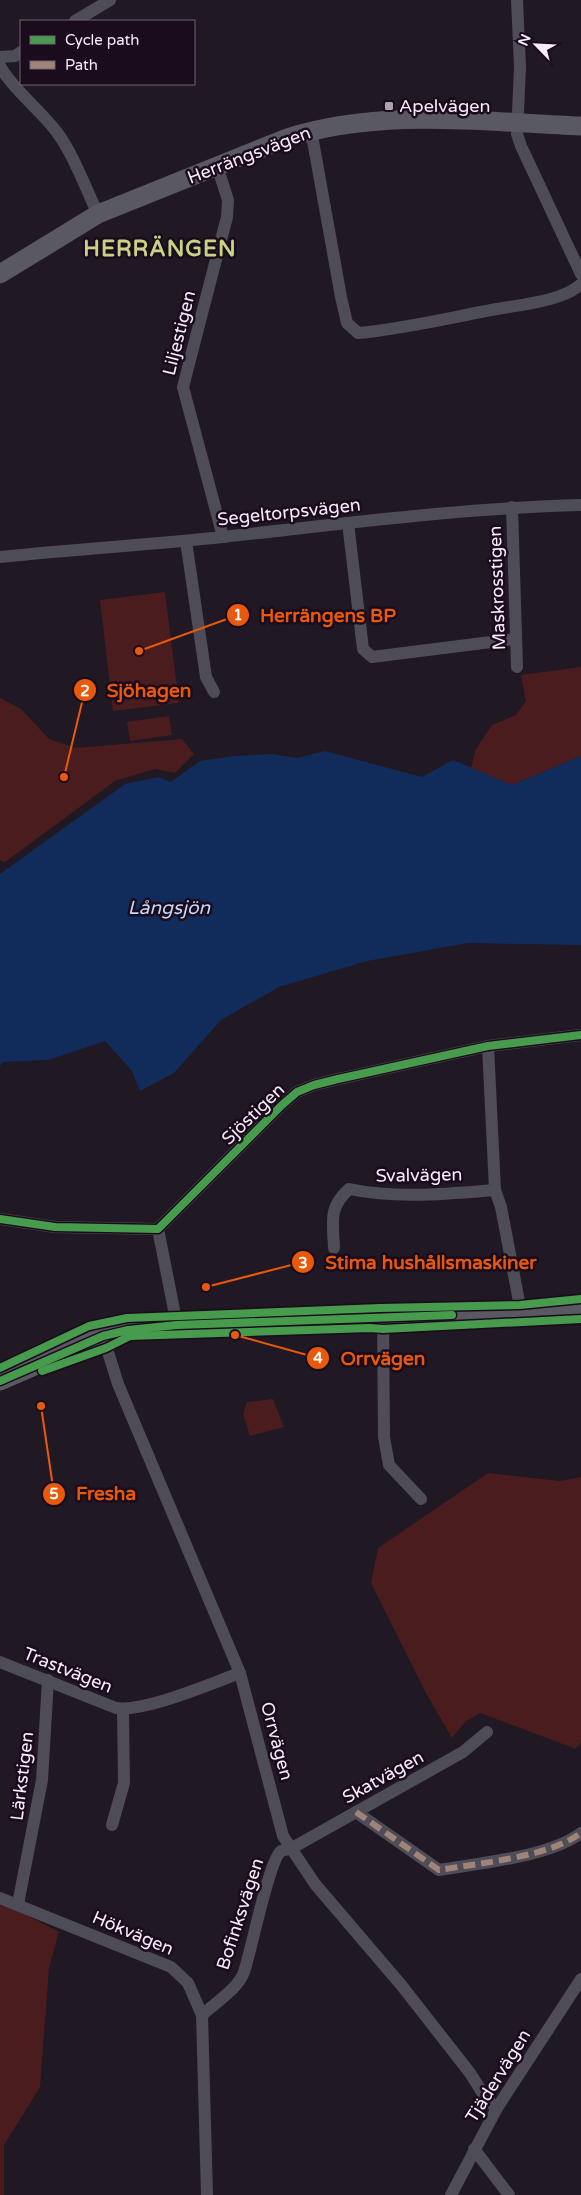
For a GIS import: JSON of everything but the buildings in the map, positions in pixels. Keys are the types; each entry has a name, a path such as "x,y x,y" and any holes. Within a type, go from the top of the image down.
{"street":[{"path":"77,20 110,0"},
{"path":"517,0 520,67 518,134 521,146 581,274"},
{"path":"0,57 15,56 20,53"},
{"path":"0,66 5,75 38,108 58,133 98,214"},
{"name":"Herrängsvägen","path":"0,274 98,214 311,130 387,119 581,126"},
{"path":"311,130 347,323 358,333 434,322 549,299 575,290 581,284"},
{"name":"Liljestigen","path":"217,166 228,200 227,216 183,387 223,537"},
{"name":"Segeltorpsvägen","path":"0,557 69,549 186,541 512,507 581,504"},
{"name":"Maskrosstigen","path":"512,507 517,667"},
{"path":"348,523 363,648 372,657 516,638"},
{"path":"186,541 206,677 214,692"},
{"name":"Sjöstigen","path":"158,1229 297,1092 338,1079 488,1046 581,1035"},
{"path":"488,1046 494,1190 501,1207 521,1312"},
{"name":"Svalvägen","path":"334,1248 333,1210 339,1198 349,1189 375,1195 447,1194 494,1190"},
{"path":"0,1219 55,1227 158,1229 177,1325"},
{"path":"0,1381 103,1336 128,1330 177,1325 383,1318 581,1308"},
{"path":"383,1318 384,1438 386,1456 388,1465 421,1499"},
{"name":"Orrvägen","path":"103,1336 118,1384 240,1673 283,1836 315,1884 402,1986 470,2073 487,2100 497,2108"},
{"name":"Trastvägen","path":"0,1662 81,1695 124,1709 147,1706 240,1673"},
{"name":"Lärkstigen","path":"18,1904 42,1780 48,1680"},
{"name":"Trastvägen","path":"112,1825 124,1782 124,1709"},
{"name":"Skatvägen","path":"292,1848 463,1752 487,1732"},
{"path":"356,1812 439,1870 550,1850 570,1842 581,1834"},
{"name":"Bofinksvägen","path":"202,2015 235,1985 244,1973 262,1902 276,1858 281,1851 292,1848"},
{"name":"Hökvägen","path":"0,1898 171,1967 188,1983 202,2015 207,2195"},
{"name":"Tjädervägen","path":"451,2195 497,2108 581,1979"},
{"path":"474,2149 509,2195"}],"shaded area":[{"path":"165,592 179,703 113,711 100,600"},
{"path":"581,667 581,756 512,785 471,768 476,749 492,725 516,715 526,701 521,675"},
{"path":"0,698 21,709 49,739 76,748 182,739 194,754 175,773 155,769 115,781 5,862 0,860"},
{"path":"169,716 172,735 130,741 127,722"},
{"path":"273,1399 284,1427 250,1436 243,1414 247,1402"},
{"path":"488,1473 560,1481 581,1477 581,1742 576,1749 480,1713 466,1721 452,1738 426,1693 371,1583 378,1548"},
{"path":"0,1905 13,1908 59,1932 49,1968 40,2087 4,2145 4,2195 0,2195"}],"water":[{"name":"Långsjön","path":"325,751 422,777 453,760 512,785 581,756 581,945 468,943 367,961 279,987 221,1020 174,1073 140,1091 132,1071 105,1041 48,1060 3,1062 0,1066 0,874 125,784 159,777 171,782 200,761 234,756 271,754 298,758"}],"marked path":[{"path":"356,1812 439,1870 494,1862 533,1853 551,1848 581,1833"}],"cycle path":[{"path":"0,1219 55,1227 158,1229 297,1092 314,1085 338,1079 488,1046 581,1035"},
{"path":"0,1368 89,1326 127,1318 380,1308 520,1305 581,1299"},
{"path":"0,1381 103,1336 128,1330 177,1325 452,1315"},
{"path":"42,1371 106,1348 130,1336 383,1329 581,1319"}],"place":[{"name":"Apelvägen","path":"389,106"},
{"name":"Herrängens BP","path":"139,651"},
{"name":"Sjöhagen","path":"64,777"},
{"name":"Stima hushållsmaskiner","path":"206,1287"},
{"name":"Orrvägen","path":"235,1335"},
{"name":"Fresha","path":"41,1406"}],"district":[{"name":"HERRÄNGEN","path":"160,248"}]}
